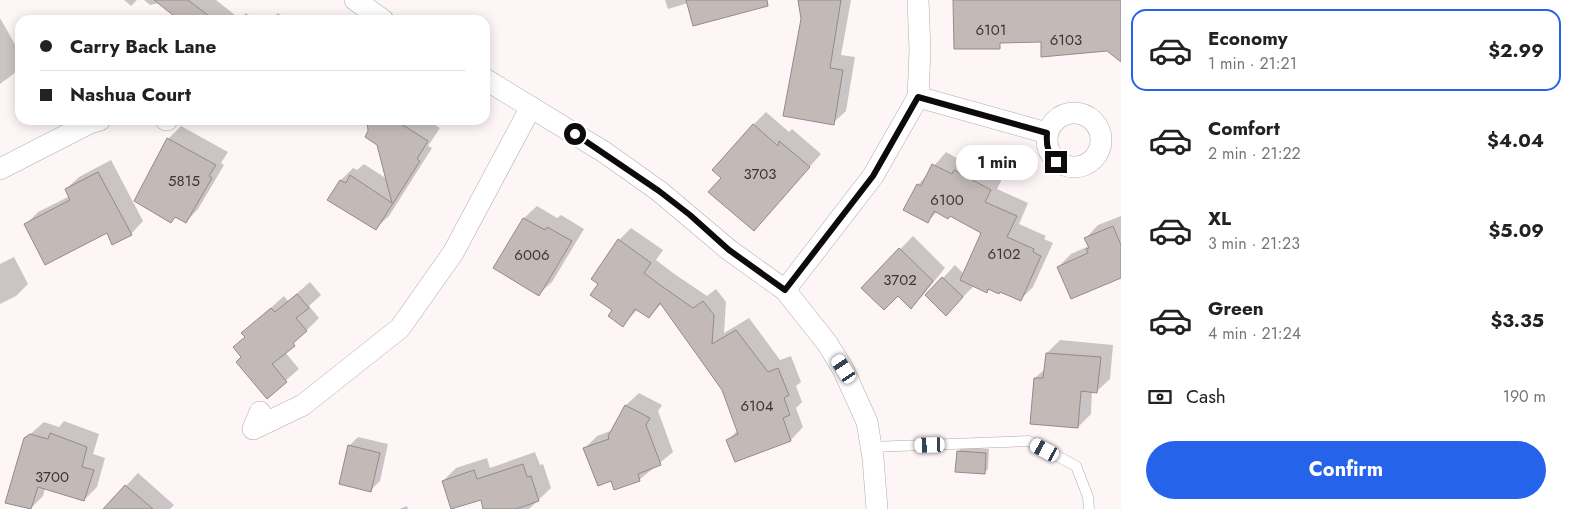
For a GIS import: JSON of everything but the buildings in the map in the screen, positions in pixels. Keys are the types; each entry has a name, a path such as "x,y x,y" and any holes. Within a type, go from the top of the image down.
{"street":[{"path":"355,0 376,15"},
{"path":"785,290 873,176 918,97 920,50 918,0"},
{"path":"490,82 604,152 659,191 690,215 729,250 785,290 827,343 844,369 867,422 877,509"},
{"path":"918,97 1047,133"},
{"path":"260,412 253,429 303,405 400,328 453,253 531,107"},
{"path":"0,169 86,125"}],"lane":[{"path":"871,448 1029,441 1076,466 1088,497 1089,509"}],"route":[{"path":"575,134 659,191 690,215 729,250 785,290 873,176 918,97 1047,133 1046,144 1056,162"}]}
